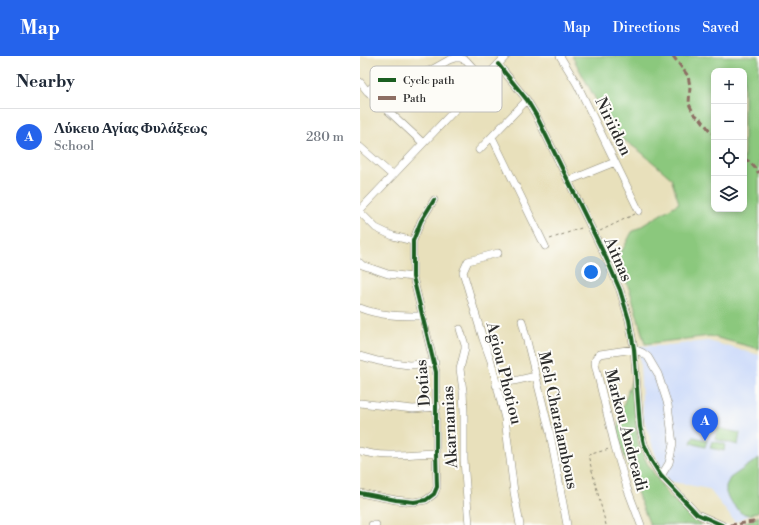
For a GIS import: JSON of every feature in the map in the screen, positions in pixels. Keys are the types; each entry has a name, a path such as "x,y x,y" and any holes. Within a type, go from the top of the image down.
{"street":[{"path":"498,64 506,56"},
{"name":"Niriidon","path":"560,56 577,84 639,211"},
{"path":"438,66 455,58 466,60 471,66"},
{"name":"Aitnas","path":"502,69 527,100 536,115 607,260 620,290 629,320 634,349 640,427 644,444 651,460 661,476 696,514 722,525"},
{"path":"360,82 370,95"},
{"path":"366,91 370,88"},
{"path":"479,150 527,100"},
{"path":"389,112 423,143"},
{"path":"414,241 393,236 376,228 360,211 392,175 453,112"},
{"path":"492,137 544,244"},
{"path":"360,147 392,175"},
{"path":"568,182 616,162"},
{"name":"Dotias","path":"360,493 414,502 426,500 434,494 437,487 437,407 435,363 413,277 414,241 421,221 434,200"},
{"name":"Agiou Photiou","path":"498,253 468,261 463,272 491,361 505,419 514,492 520,525"},
{"path":"360,263 388,274 413,277"},
{"path":"360,308 366,311 393,316 422,316"},
{"name":"Meli Charalambous","path":"522,320 550,433 567,525"},
{"name":"Akarnanias","path":"460,329 465,345 460,369 463,391 464,460 469,525"},
{"path":"634,349 643,353 652,363 658,374 668,405 673,444 669,463 661,476"},
{"name":"Markou Andreadi","path":"634,349 600,354 595,359 615,447 627,488 641,525"},
{"path":"360,356 378,361 409,364 435,363"},
{"path":"496,385 536,376"},
{"path":"360,403 413,409 437,407"},
{"path":"360,451 366,453 396,455 436,453"}],"path":[{"path":"594,234 638,213 639,211"},
{"path":"544,244 590,226"},
{"path":"606,525 588,455 615,447"}],"shaded area":[{"path":"708,341 759,355 759,511 735,522 709,489 668,481 659,465 643,417 639,346 661,346"}],"green space":[{"path":"572,56 759,56 759,349 710,336 645,344 631,294 615,251 622,251 632,232 679,203 671,178 641,152 614,133"},
{"path":"632,379 638,444 647,463 669,496 702,525 650,525 617,435 620,415"},
{"path":"718,428 740,433 738,445 715,439"},
{"path":"693,437 707,440 705,447 691,443"},
{"path":"712,441 725,444 724,451 710,448"},
{"path":"759,458 759,511 750,515 741,513 730,501 726,493 726,486 730,478"},
{"path":"759,516 759,525 743,525 744,523"}],"marked path":[{"path":"673,56 688,76 690,86 689,104 694,114 701,119 711,132"},
{"path":"747,160 759,173"},
{"path":"730,525 753,522 754,525"}],"cycle path":[{"path":"502,69 527,100 536,115 607,260 620,290 629,320 634,349 640,427 644,444 651,460 661,476 697,514 722,525"},
{"path":"360,493 414,502 426,500 434,494 437,487 436,372 413,277 413,241 421,221 434,200"}],"place":[{"name":"Λύκειο Αγίας Φυλάξεως","path":"705,441"}]}
